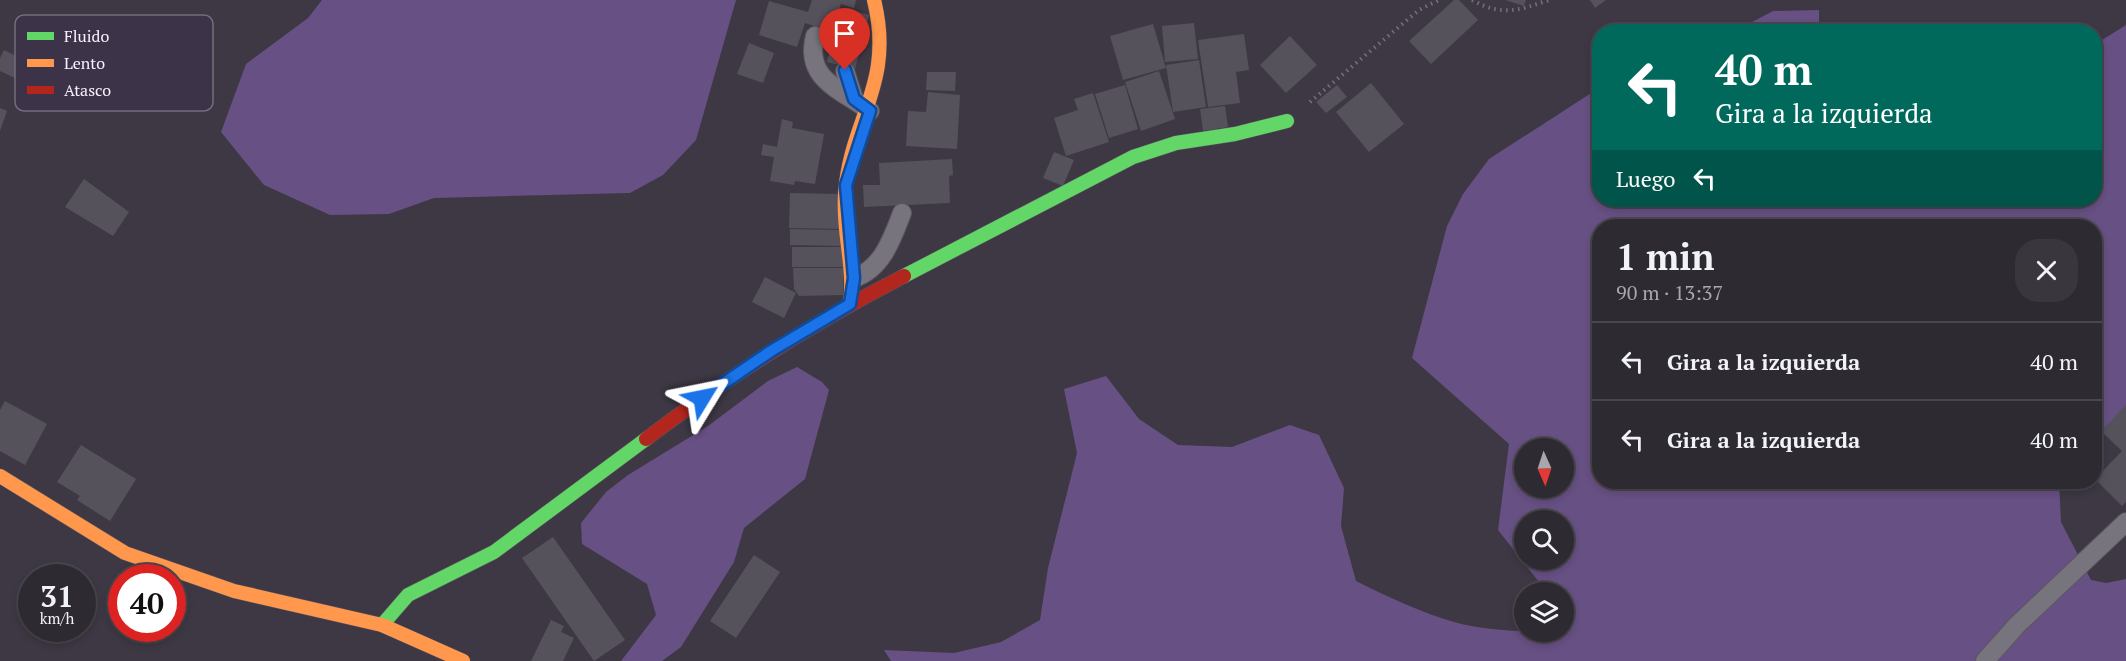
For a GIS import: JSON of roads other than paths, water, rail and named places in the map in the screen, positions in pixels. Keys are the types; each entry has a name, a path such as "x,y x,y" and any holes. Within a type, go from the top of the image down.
{"street":[{"path":"850,304 854,278 846,185 870,111 882,41 881,18 874,0"},
{"path":"382,625 408,595 494,552 735,375 850,304 1133,157 1176,143 1235,134 1287,121"},
{"path":"0,476 124,554 234,591 382,625 464,661"}],"lane":[{"path":"815,36 811,57 825,81 870,111"},
{"path":"845,70 854,99"},
{"path":"854,278 866,274 878,261 892,240 902,213"},
{"path":"1985,661 2017,625 2126,522"}]}
